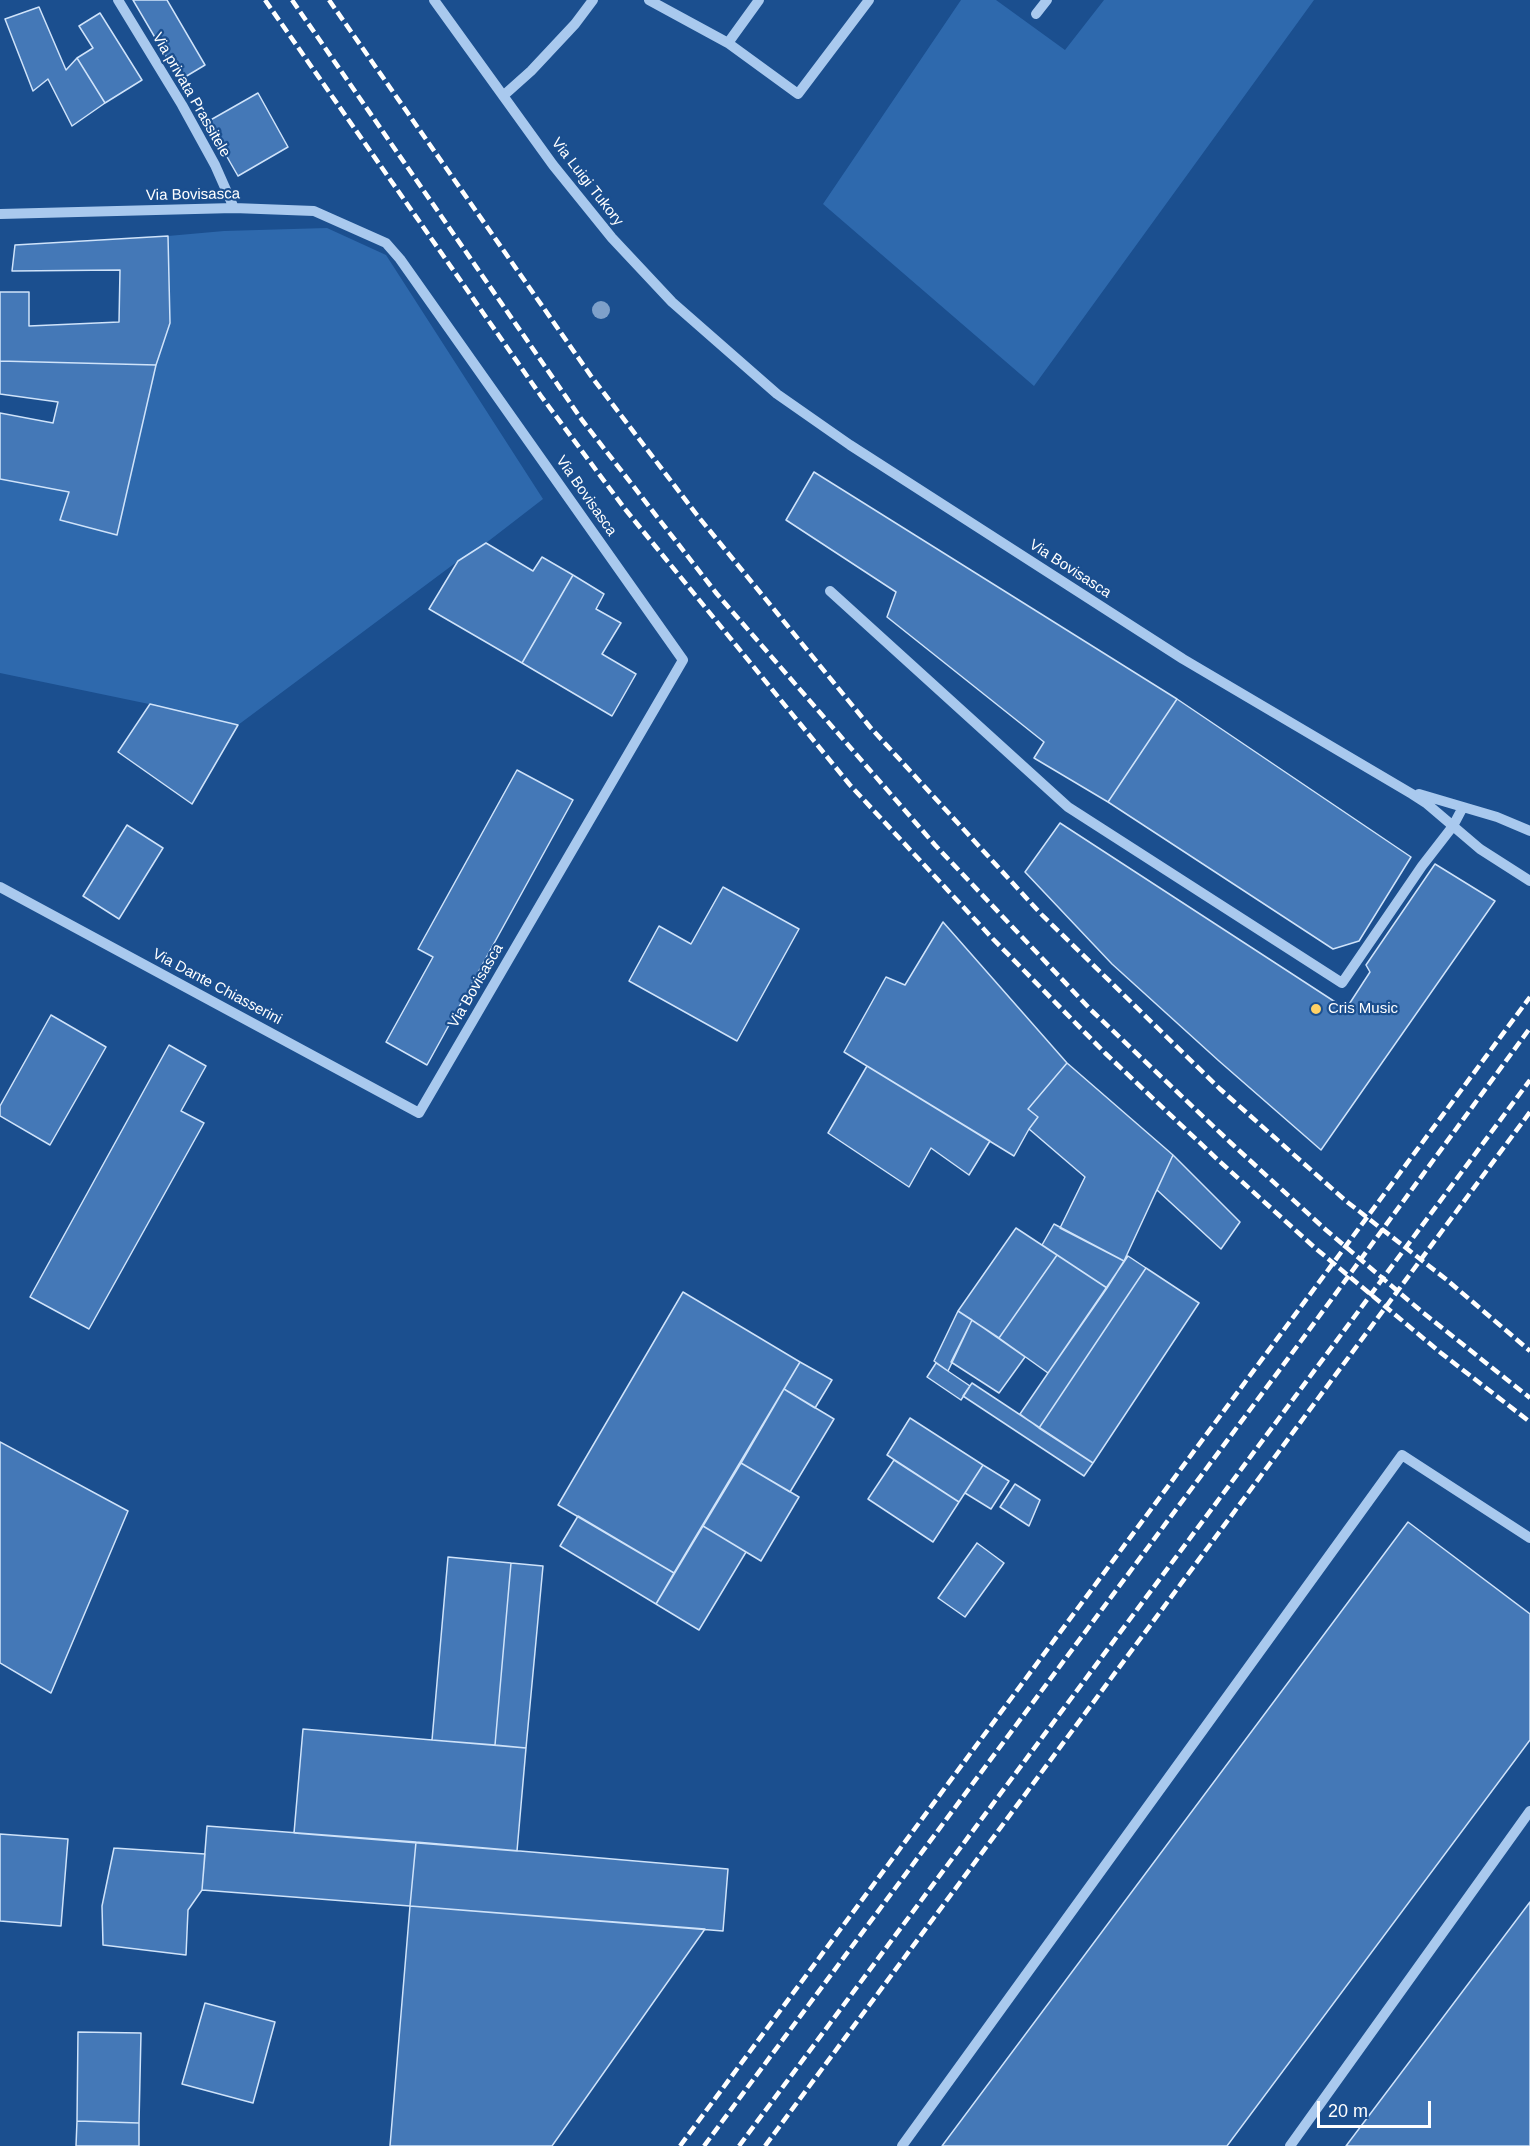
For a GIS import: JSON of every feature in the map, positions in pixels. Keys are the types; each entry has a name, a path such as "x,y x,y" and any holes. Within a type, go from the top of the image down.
{"street":[{"name":"Via privata Prassitele","path":"118,0 182,105 215,165 234,208"},
{"name":"Via Luigi Tukory","path":"434,0 554,165 612,238 672,302 739,362"},
{"path":"503,96 531,71 568,32 593,0"},
{"path":"649,0 728,43 798,94 869,0"},
{"path":"728,43 759,0"},
{"path":"1036,14 1047,0"},
{"name":"Via Bovisasca","path":"0,214 234,208 314,211 386,243 395,252 683,660 419,1113"},
{"name":"Via Bovisasca","path":"739,362 777,394 821,426 1183,659 1397,784 1426,803 1487,855 1530,881"},
{"path":"830,591 1068,807 1342,983 1422,866 1453,826 1463,807"},
{"name":"Via Bovisasca","path":"1397,784 1429,798 1497,817 1530,831"},
{"name":"Via Dante Chiasserini","path":"0,886 419,1113"},
{"path":"902,2146 1402,1455 1530,1538"},
{"path":"1290,2146 1530,1810"}],"shaded area":[{"path":"961,0 996,0 1065,50 1104,0 1314,0 1034,386 823,204"},
{"path":"327,228 386,255 543,499 238,725 0,673 0,479 69,492 61,520 117,535 156,365 170,323 168,236 224,231"}],"building":[{"path":"133,0 167,0 205,65 180,80"},
{"path":"39,7 66,70 77,58 105,103 72,126 48,79 33,91 5,19"},
{"path":"100,13 142,80 105,103 77,58 93,48 79,26"},
{"path":"258,93 288,147 238,176 207,122"},
{"path":"168,236 170,323 156,365 0,361 0,292 29,292 29,326 119,322 120,270 12,271 15,245"},
{"path":"0,361 156,365 117,535 60,520 69,492 0,479 0,413 53,423 58,402 0,394"},
{"path":"814,472 1177,699 1108,802 1034,758 1044,742 887,617 896,592 786,520"},
{"path":"486,543 533,571 542,557 573,575 522,663 429,609 458,561"},
{"path":"573,575 604,594 596,609 621,623 602,654 636,674 612,716 522,663"},
{"path":"1177,699 1411,857 1359,941 1333,949 1108,802"},
{"path":"150,704 238,725 192,804 118,752"},
{"path":"517,770 573,800 427,1065 386,1042 433,957 418,949"},
{"path":"1060,823 1346,1009 1370,972 1366,965 1435,864 1495,901 1321,1150 1112,964 1025,872"},
{"path":"127,825 163,848 119,919 83,896"},
{"path":"723,887 799,929 737,1041 629,981 659,926 691,944"},
{"path":"943,922 1067,1063 1028,1109 1038,1117 1014,1156 844,1052 886,977 905,985"},
{"path":"51,1015 106,1047 50,1145 0,1116 0,1106"},
{"path":"169,1045 206,1066 181,1111 204,1123 89,1329 30,1297"},
{"path":"1067,1063 1173,1155 1124,1261 1060,1228 1085,1177 1029,1129 1038,1117 1028,1109"},
{"path":"867,1066 990,1141 969,1175 931,1148 909,1187 828,1133"},
{"path":"1173,1155 1240,1222 1221,1249 1157,1190"},
{"path":"1054,1224 1124,1261 1107,1288 1042,1245"},
{"path":"1016,1228 1057,1255 999,1338 958,1311"},
{"path":"1057,1255 1107,1288 1048,1373 999,1338"},
{"path":"1128,1256 1146,1268 1039,1428 1020,1414"},
{"path":"1146,1268 1199,1303 1093,1463 1039,1428"},
{"path":"683,1292 800,1362 674,1573 558,1505"},
{"path":"958,1311 972,1320 948,1371 934,1361"},
{"path":"972,1320 1025,1357 999,1393 951,1362"},
{"path":"800,1362 832,1380 815,1408 784,1389"},
{"path":"936,1363 970,1386 961,1400 927,1377"},
{"path":"972,1383 1093,1463 1084,1476 963,1396"},
{"path":"784,1389 834,1419 790,1492 741,1463"},
{"path":"910,1418 983,1465 959,1502 887,1455"},
{"path":"0,1442 128,1511 51,1693 0,1663"},
{"path":"894,1460 959,1502 933,1542 868,1499"},
{"path":"741,1463 799,1497 761,1561 703,1526"},
{"path":"983,1465 1009,1481 991,1509 965,1493"},
{"path":"1015,1484 1040,1500 1029,1526 1000,1507"},
{"path":"578,1516 674,1573 656,1604 560,1546"},
{"path":"1408,1522 1530,1614 1530,1740 1227,2146 942,2146"},
{"path":"703,1526 746,1552 699,1630 656,1604"},
{"path":"977,1543 1004,1563 965,1617 938,1598"},
{"path":"448,1557 511,1563 495,1745 432,1740"},
{"path":"511,1563 543,1566 526,1748 495,1745"},
{"path":"303,1729 526,1748 517,1851 294,1833"},
{"path":"207,1826 416,1842 410,1906 202,1890"},
{"path":"0,1834 68,1839 61,1926 0,1921"},
{"path":"416,1842 728,1869 723,1931 410,1906"},
{"path":"114,1848 205,1854 202,1890 188,1910 186,1955 103,1945 102,1906"},
{"path":"1530,1902 1530,2146 1346,2146"},
{"path":"410,1906 705,1929 552,2146 390,2146"},
{"path":"205,2003 275,2022 253,2103 182,2084"},
{"path":"78,2032 141,2033 139,2123 77,2121"},
{"path":"77,2121 139,2123 139,2146 76,2146"}],"railway":[{"path":"265,0 541,396 625,509 850,785 993,939 1105,1053 1217,1159 1314,1247 1441,1353 1530,1422"},
{"path":"292,0 582,420 717,594 935,845 1091,1010 1232,1144 1326,1230 1421,1311 1530,1398"},
{"path":"329,0 591,376 697,515 870,727 1041,914 1220,1089 1346,1201 1447,1280 1530,1351"},
{"path":"680,2146 1530,997"},
{"path":"704,2146 1301,1341 1530,1028"},
{"path":"739,2146 1530,1080"},
{"path":"765,2146 1530,1112"}],"place":[{"name":"Cris Music","path":"1316,1009"}]}
